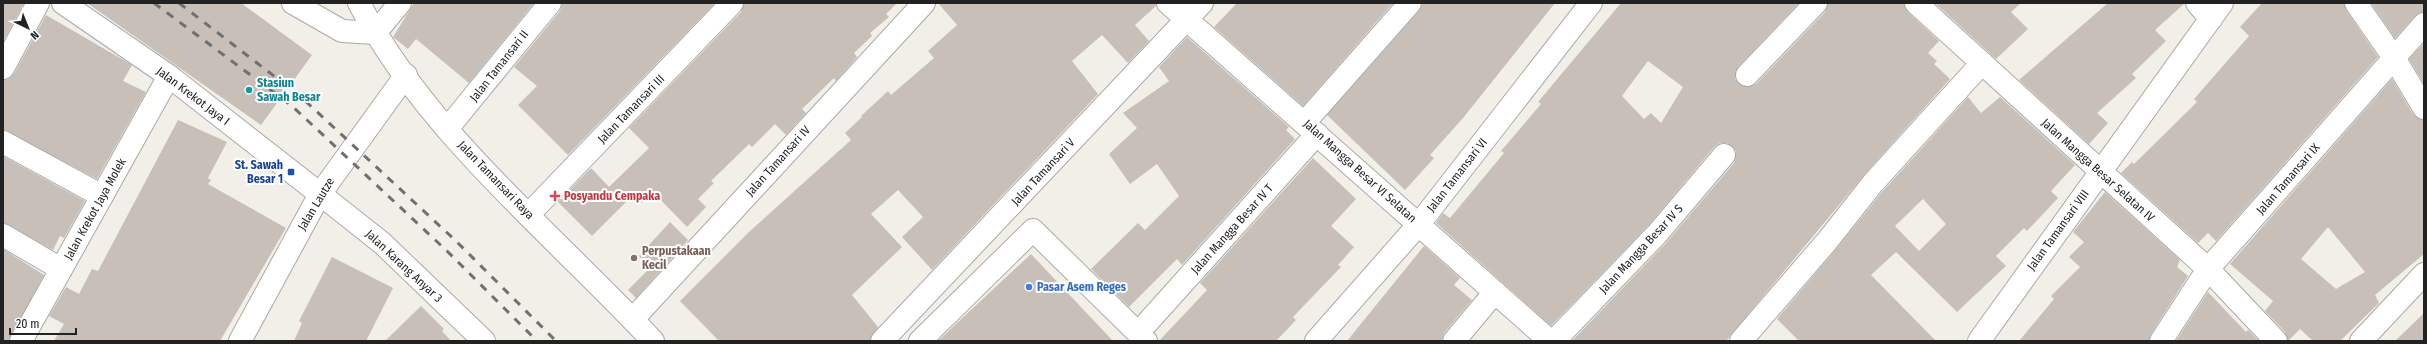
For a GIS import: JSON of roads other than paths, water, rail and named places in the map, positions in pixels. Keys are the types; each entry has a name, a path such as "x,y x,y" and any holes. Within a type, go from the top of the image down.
{"street":[{"path":"6,54 38,3"},
{"name":"Jalan Krekot Jaya I","path":"63,3 169,76 320,194"},
{"path":"293,3 342,31 375,33 400,3"},
{"name":"Jalan Tamansari Raya","path":"359,3 375,33 447,129 653,341"},
{"name":"Jalan Tamansari II","path":"447,129 550,3"},
{"name":"Jalan Tamansari III","path":"528,214 732,3"},
{"name":"Jalan Tamansari IV","path":"633,319 924,3"},
{"name":"Jalan Mangga Besar VI Selatan","path":"1168,3 1550,341"},
{"name":"Jalan Tamansari V","path":"882,341 1202,3"},
{"name":"Jalan Mangga Besar IV T","path":"1146,332 1410,3"},
{"name":"Jalan Tamansari VI","path":"1316,341 1419,224 1591,3"},
{"path":"1747,75 1816,3"},
{"path":"2356,3 2394,58 2424,108"},
{"name":"Jalan Mangga Besar Selatan IV","path":"1922,5 1982,63 2208,270 2276,341"},
{"name":"Jalan Tamansari VIII","path":"1979,341 2100,172 2210,8"},
{"name":"Jalan Tamansari IX","path":"2161,341 2208,270 2424,24"},
{"path":"1741,341 1828,240 1873,183 1982,63"},
{"name":"Jalan Lautze","path":"240,341 320,194 406,75"},
{"name":"Jalan Krekot Jaya Molek","path":"21,341 169,76"},
{"path":"3,142 102,196"},
{"name":"Jalan Mangga Besar IV S","path":"1554,341 1657,234 1724,155"},
{"name":"Jalan Karang Anyar 3","path":"320,194 382,243 484,341"},
{"path":"920,341 1033,230 1146,332"},
{"path":"3,235 61,269"},
{"path":"2361,341 2424,274"},
{"path":"1454,341 1495,292"}],"railway":[{"path":"154,3 292,106 447,251 537,341"},
{"path":"179,3 300,96 456,241 556,341"}],"place":[{"name":"Stasiun Sawah Besar","path":"249,90"},
{"name":"St. Sawah Besar 1","path":"291,172"},
{"name":"Posyandu Cempaka","path":"555,196"},
{"name":"Perpustakaan Kecil","path":"634,258"},
{"name":"Pasar Asem Reges","path":"1029,287"}]}
